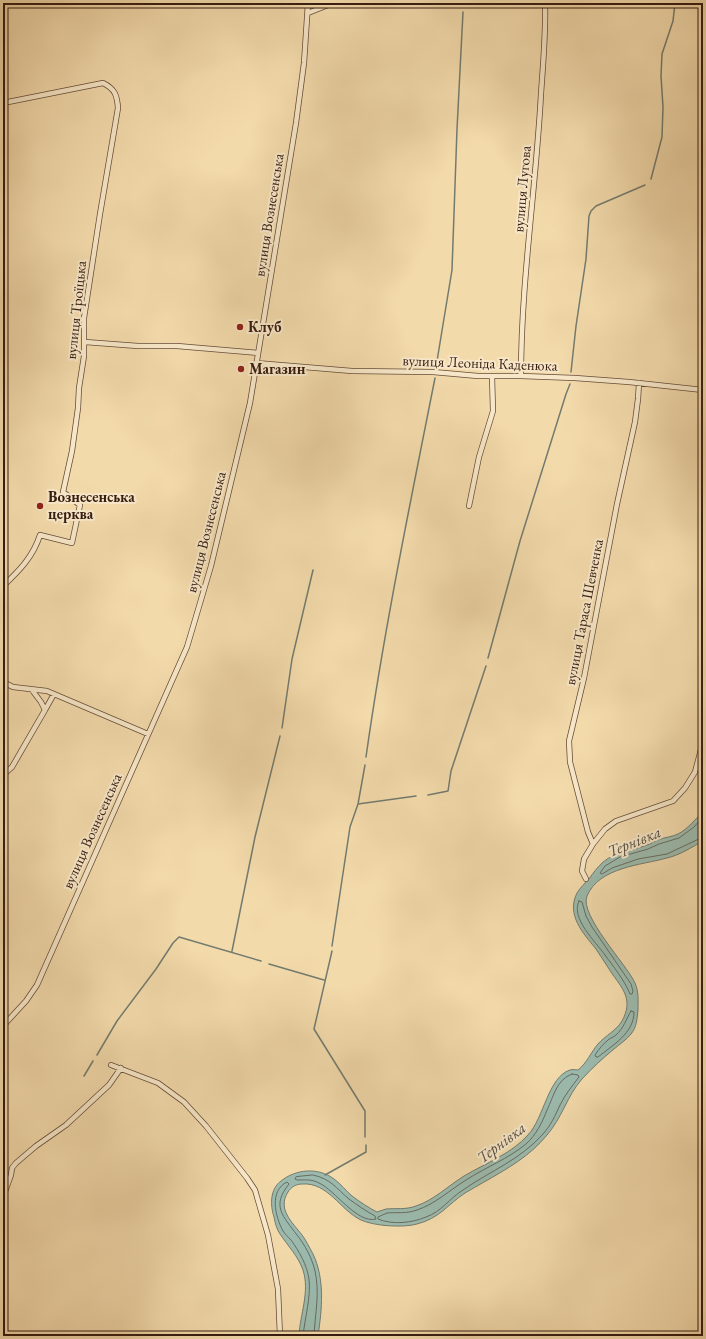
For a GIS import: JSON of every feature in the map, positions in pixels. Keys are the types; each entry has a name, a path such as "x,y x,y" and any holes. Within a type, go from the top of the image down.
{"street":[{"name":"вулиця Вознесенська","path":"3,1026 26,1001 37,985 187,647 196,620 211,566 248,410 296,123 304,64 308,3"},
{"path":"308,13 333,3"},
{"name":"вулиця Лугова","path":"521,376 521,335 541,104 546,20 545,3"},
{"name":"вулиця Троїцька","path":"3,103 104,83 110,87 117,96 118,108 84,318 84,356 72,451 63,492 80,505 72,542 40,535 37,546 31,556 3,586"},
{"path":"84,342 138,346 177,346 258,354"},
{"name":"вулиця Леоніда Каденюка","path":"256,363 352,371 433,372 601,380 703,390"},
{"path":"469,506 479,457 493,411 492,376"},
{"name":"вулиця Тараса Шевченка","path":"593,844 588,832 573,777 569,757 569,741 635,422 638,399 638,383"},
{"path":"3,682 32,690 47,691 148,734"},
{"path":"32,690 45,710"},
{"path":"3,775 12,767 54,694"},
{"path":"586,879 582,871 583,864 593,844 605,829 616,821 673,801 685,788 695,772 703,742"},
{"path":"111,1065 158,1083 184,1102 206,1126 247,1178 254,1190 268,1235 279,1301 280,1336"},
{"path":"3,1197 12,1175 12,1168 16,1163 36,1146 66,1125 109,1085 121,1068"}],"water":[{"path":"703,812 703,841 672,857 634,865 611,873 593,886 587,896 586,904 590,915 605,940 635,983 638,996 636,1022 633,1031 629,1036 582,1079 572,1093 552,1128 540,1143 526,1156 465,1193 438,1215 411,1225 381,1225 361,1220 319,1187 302,1184 294,1186 289,1190 285,1198 285,1210 313,1254 317,1264 322,1294 318,1336 299,1336 305,1295 305,1278 298,1260 279,1232 276,1224 272,1198 277,1184 293,1174 314,1171 328,1175 339,1183 352,1196 377,1212 386,1209 408,1208 429,1200 464,1176 498,1158 521,1142 533,1128 556,1081 570,1070 578,1070 581,1067 598,1044 620,1024 627,1007 624,991 596,949 581,930 575,916 574,909 574,901 577,893 598,867 609,858 624,851 648,845 655,841 678,834 688,827"}],"waterway":[{"path":"651,179 662,137 662,54 673,21 675,3"},
{"path":"436,367 452,270 463,12"},
{"path":"571,372 586,259 589,216 591,211 596,206 645,185"},
{"path":"366,757 389,614 435,378"},
{"path":"488,658 520,541 570,384"},
{"path":"282,728 292,659 313,570"},
{"path":"428,795 448,791 451,771 486,666"},
{"path":"232,951 255,837 280,736"},
{"path":"332,946 350,827 358,804 365,765"},
{"path":"358,804 416,796"},
{"path":"97,1055 117,1021 156,969 173,943 179,937 261,961"},
{"path":"332,951 314,1029 365,1111 365,1137"},
{"path":"269,964 324,980"},
{"path":"84,1076 93,1061"},
{"path":"325,1175 366,1152 366,1145"}],"place":[{"name":"Клуб","path":"240,327"},
{"name":"Магазин","path":"241,369"},
{"name":"Вознесенська церква","path":"40,506"}],"water label":[{"name":"Тернівка","path":"634,841"},
{"name":"Тернівка","path":"501,1142"}]}
